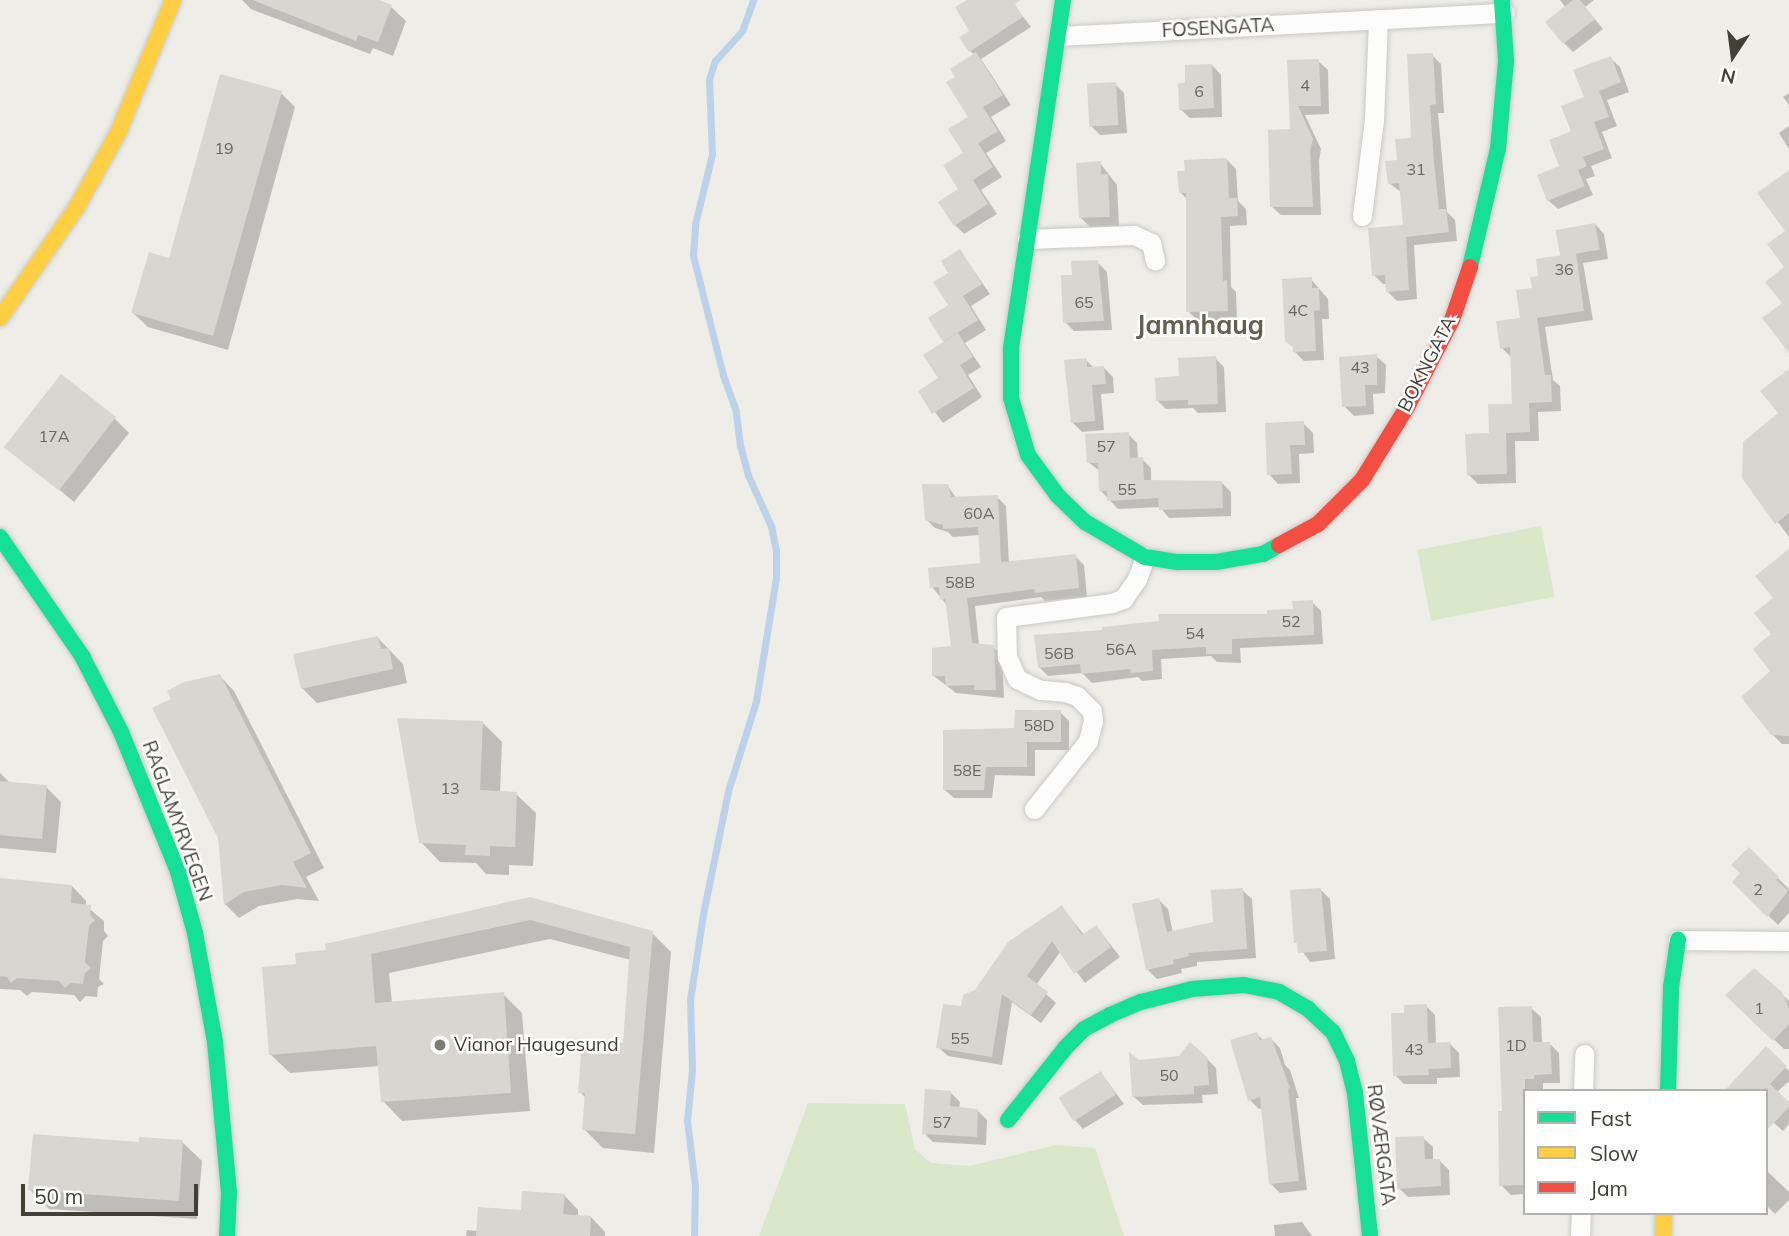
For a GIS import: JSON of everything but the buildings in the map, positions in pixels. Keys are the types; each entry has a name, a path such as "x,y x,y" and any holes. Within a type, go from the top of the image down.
{"street":[{"path":"0,318 77,207 113,142 173,0"},
{"name":"BOKNGATA","path":"1063,0 1011,349 1012,398 1028,455 1058,496 1085,522 1118,544 1144,556 1178,562 1216,562 1263,554 1318,524 1362,480 1407,407 1452,320 1477,246 1498,149 1506,61 1503,6"},
{"name":"FOSENGATA","path":"1059,36 1378,19 1503,6"},
{"path":"1362,216 1374,120 1378,19"},
{"path":"1027,239 1134,235 1151,243 1155,261"},
{"name":"RAGLAMYRVEGEN","path":"0,537 82,656 121,732 178,872 195,933 215,1042 229,1192 227,1236"},
{"path":"1034,809 1088,741 1093,721 1092,711 1077,696 1040,690 1017,679 1007,657 1006,617 1112,603 1123,598 1137,579 1144,556"},
{"path":"1668,1089 1671,987 1678,940 1789,941"},
{"name":"RØVÆRGATA","path":"1008,1119 1066,1046 1084,1029 1110,1015 1141,1002 1192,989 1244,985 1279,992 1308,1009 1333,1032 1347,1061 1355,1093 1370,1236"},
{"path":"1583,1089 1584,1054"},
{"path":"1580,1236 1581,1215"},
{"path":"1663,1236 1664,1215"}],"green space":[{"path":"1541,526 1555,597 1431,621 1417,550"},
{"path":"808,1103 905,1104 915,1149 931,1163 970,1166 1056,1145 1095,1148 1124,1236 759,1236"}],"waterway":[{"path":"694,1236 695,1186 687,1121 692,1070 690,1000 703,914 728,791 756,701 776,578 776,551 771,526 748,475 740,446 736,411 723,375 693,256 695,224 712,154 709,79 715,61 742,31 753,0"}],"traffic: fast":[{"path":"1063,0 1011,350 1011,398 1028,455 1058,496 1085,522 1145,557 1178,562 1216,562 1263,554 1279,545"},
{"path":"1470,267 1498,149 1506,61 1502,0"},
{"path":"0,537 82,656 121,732 178,872 195,933 215,1042 229,1192 227,1236"},
{"path":"1668,1089 1671,987 1678,940"},
{"path":"1008,1120 1066,1047 1084,1029 1110,1015 1141,1002 1192,989 1244,985 1279,992 1308,1009 1333,1032 1347,1061 1355,1093 1370,1236"}],"traffic: slow":[{"path":"0,318 77,207 119,131 173,0"},
{"path":"1663,1236 1664,1215"}],"traffic: jam":[{"path":"1279,545 1318,524 1362,480 1407,407 1452,320 1470,267"}],"place":[{"name":"Vianor Haugesund","path":"440,1045"}],"district":[{"name":"Jamnhaug","path":"1200,325"}]}
